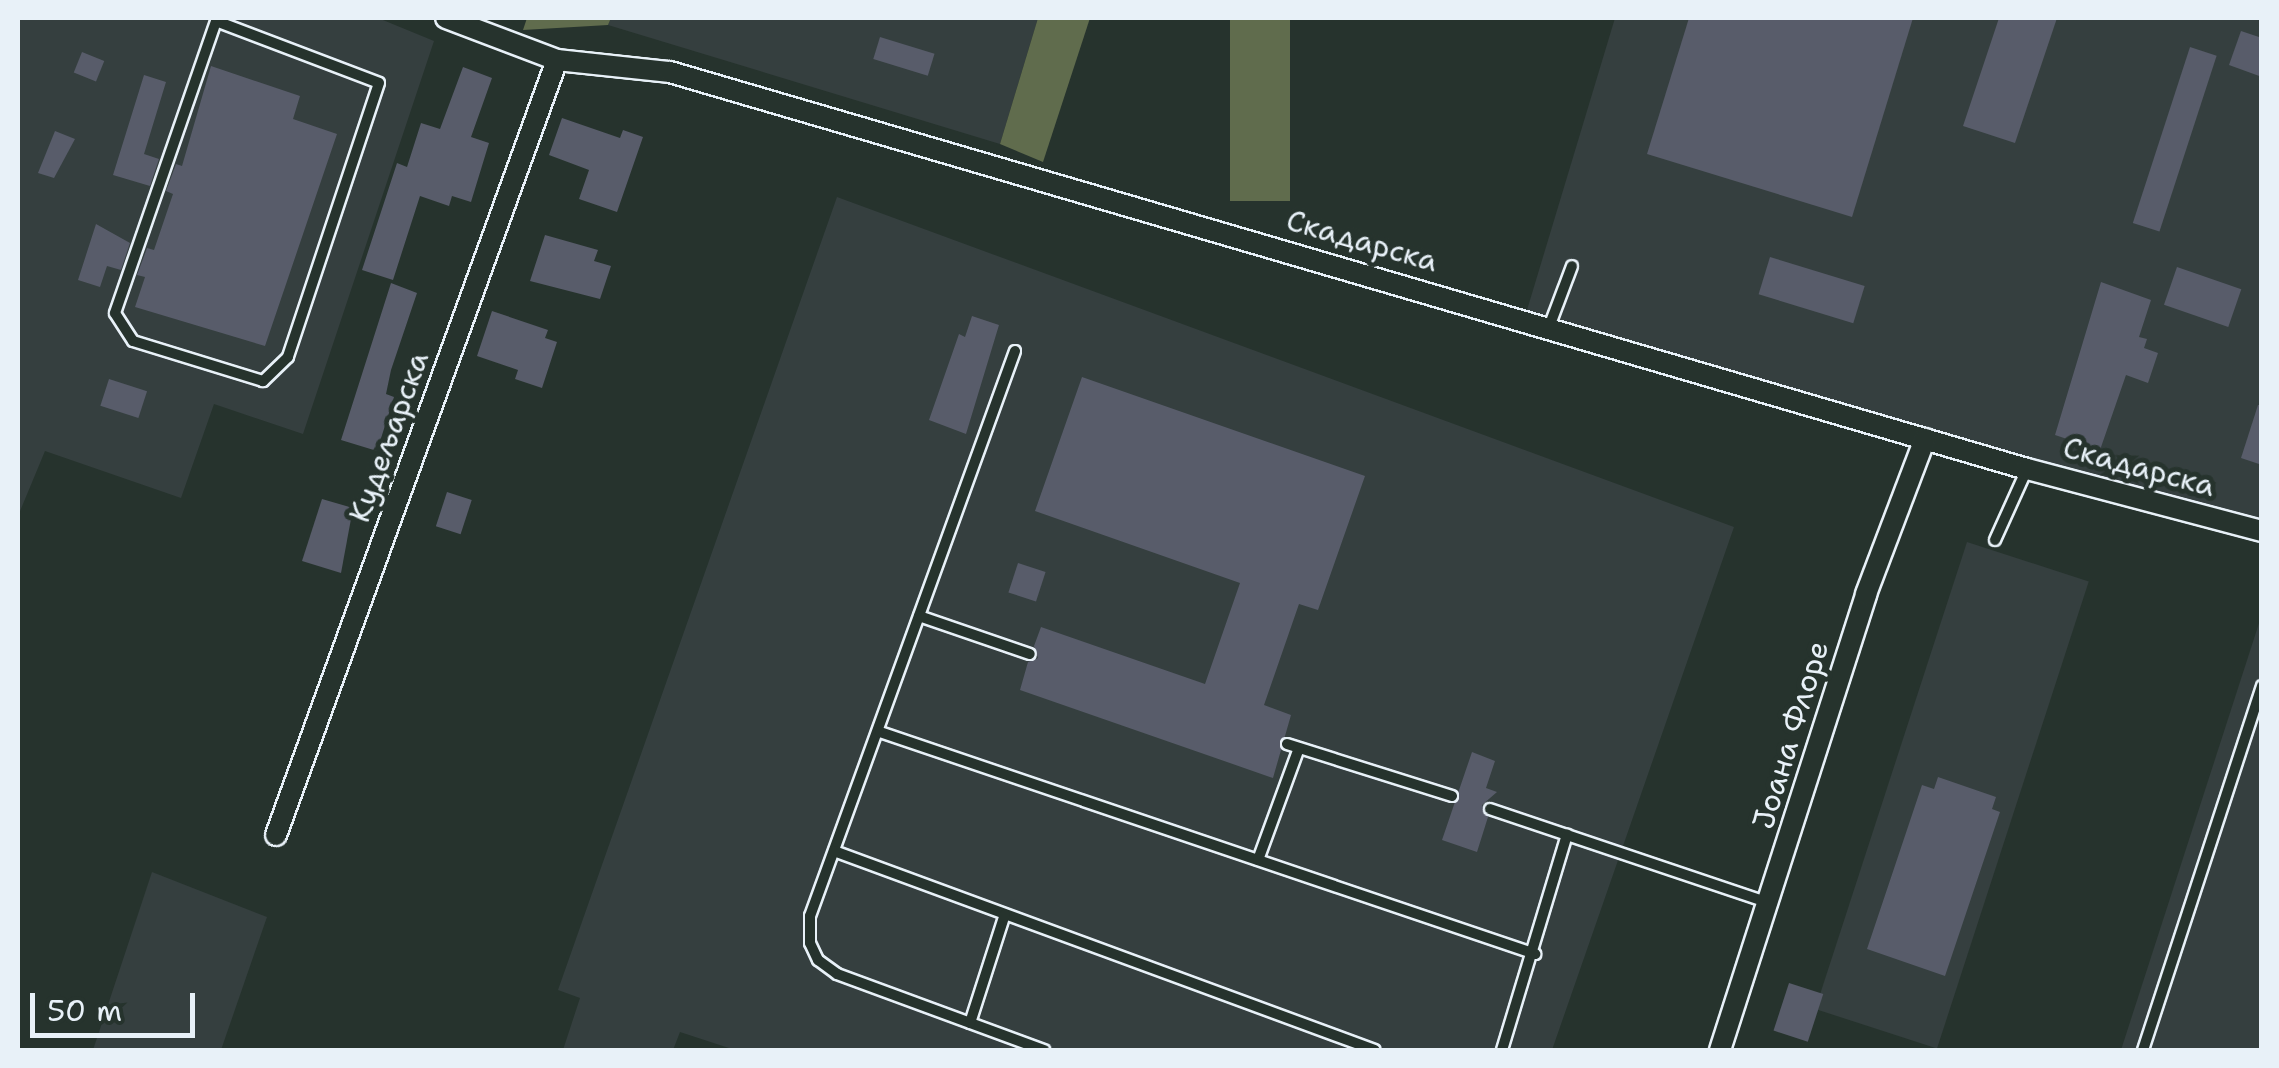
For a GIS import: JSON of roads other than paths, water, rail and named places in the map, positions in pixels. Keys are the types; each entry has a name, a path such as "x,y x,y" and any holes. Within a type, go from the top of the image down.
{"street":[{"name":"Скадарска","path":"446,18 557,60 670,72 826,121 965,156 2027,469 2262,531"},
{"name":"Кудељарска","path":"276,835 557,60"},
{"name":"Јоана Флоре","path":"1720,1050 1770,904 1866,594 1925,439"}],"lane":[{"path":"217,19 379,83 288,357 263,381 134,341 115,313 217,19"},
{"path":"826,121 828,98"},
{"path":"1548,328 1572,266"},
{"path":"1015,351 880,732 810,916 818,960 836,974 1044,1050"},
{"path":"1995,540 2027,469"},
{"path":"919,616 1030,654"},
{"path":"2143,1050 2262,686"},
{"path":"880,732 1534,954"},
{"path":"1287,744 1452,796"},
{"path":"1258,860 1300,748"},
{"path":"1490,809 1770,904"},
{"path":"1502,1050 1567,835"},
{"path":"834,851 1375,1050"},
{"path":"970,1023 1005,914"}]}
